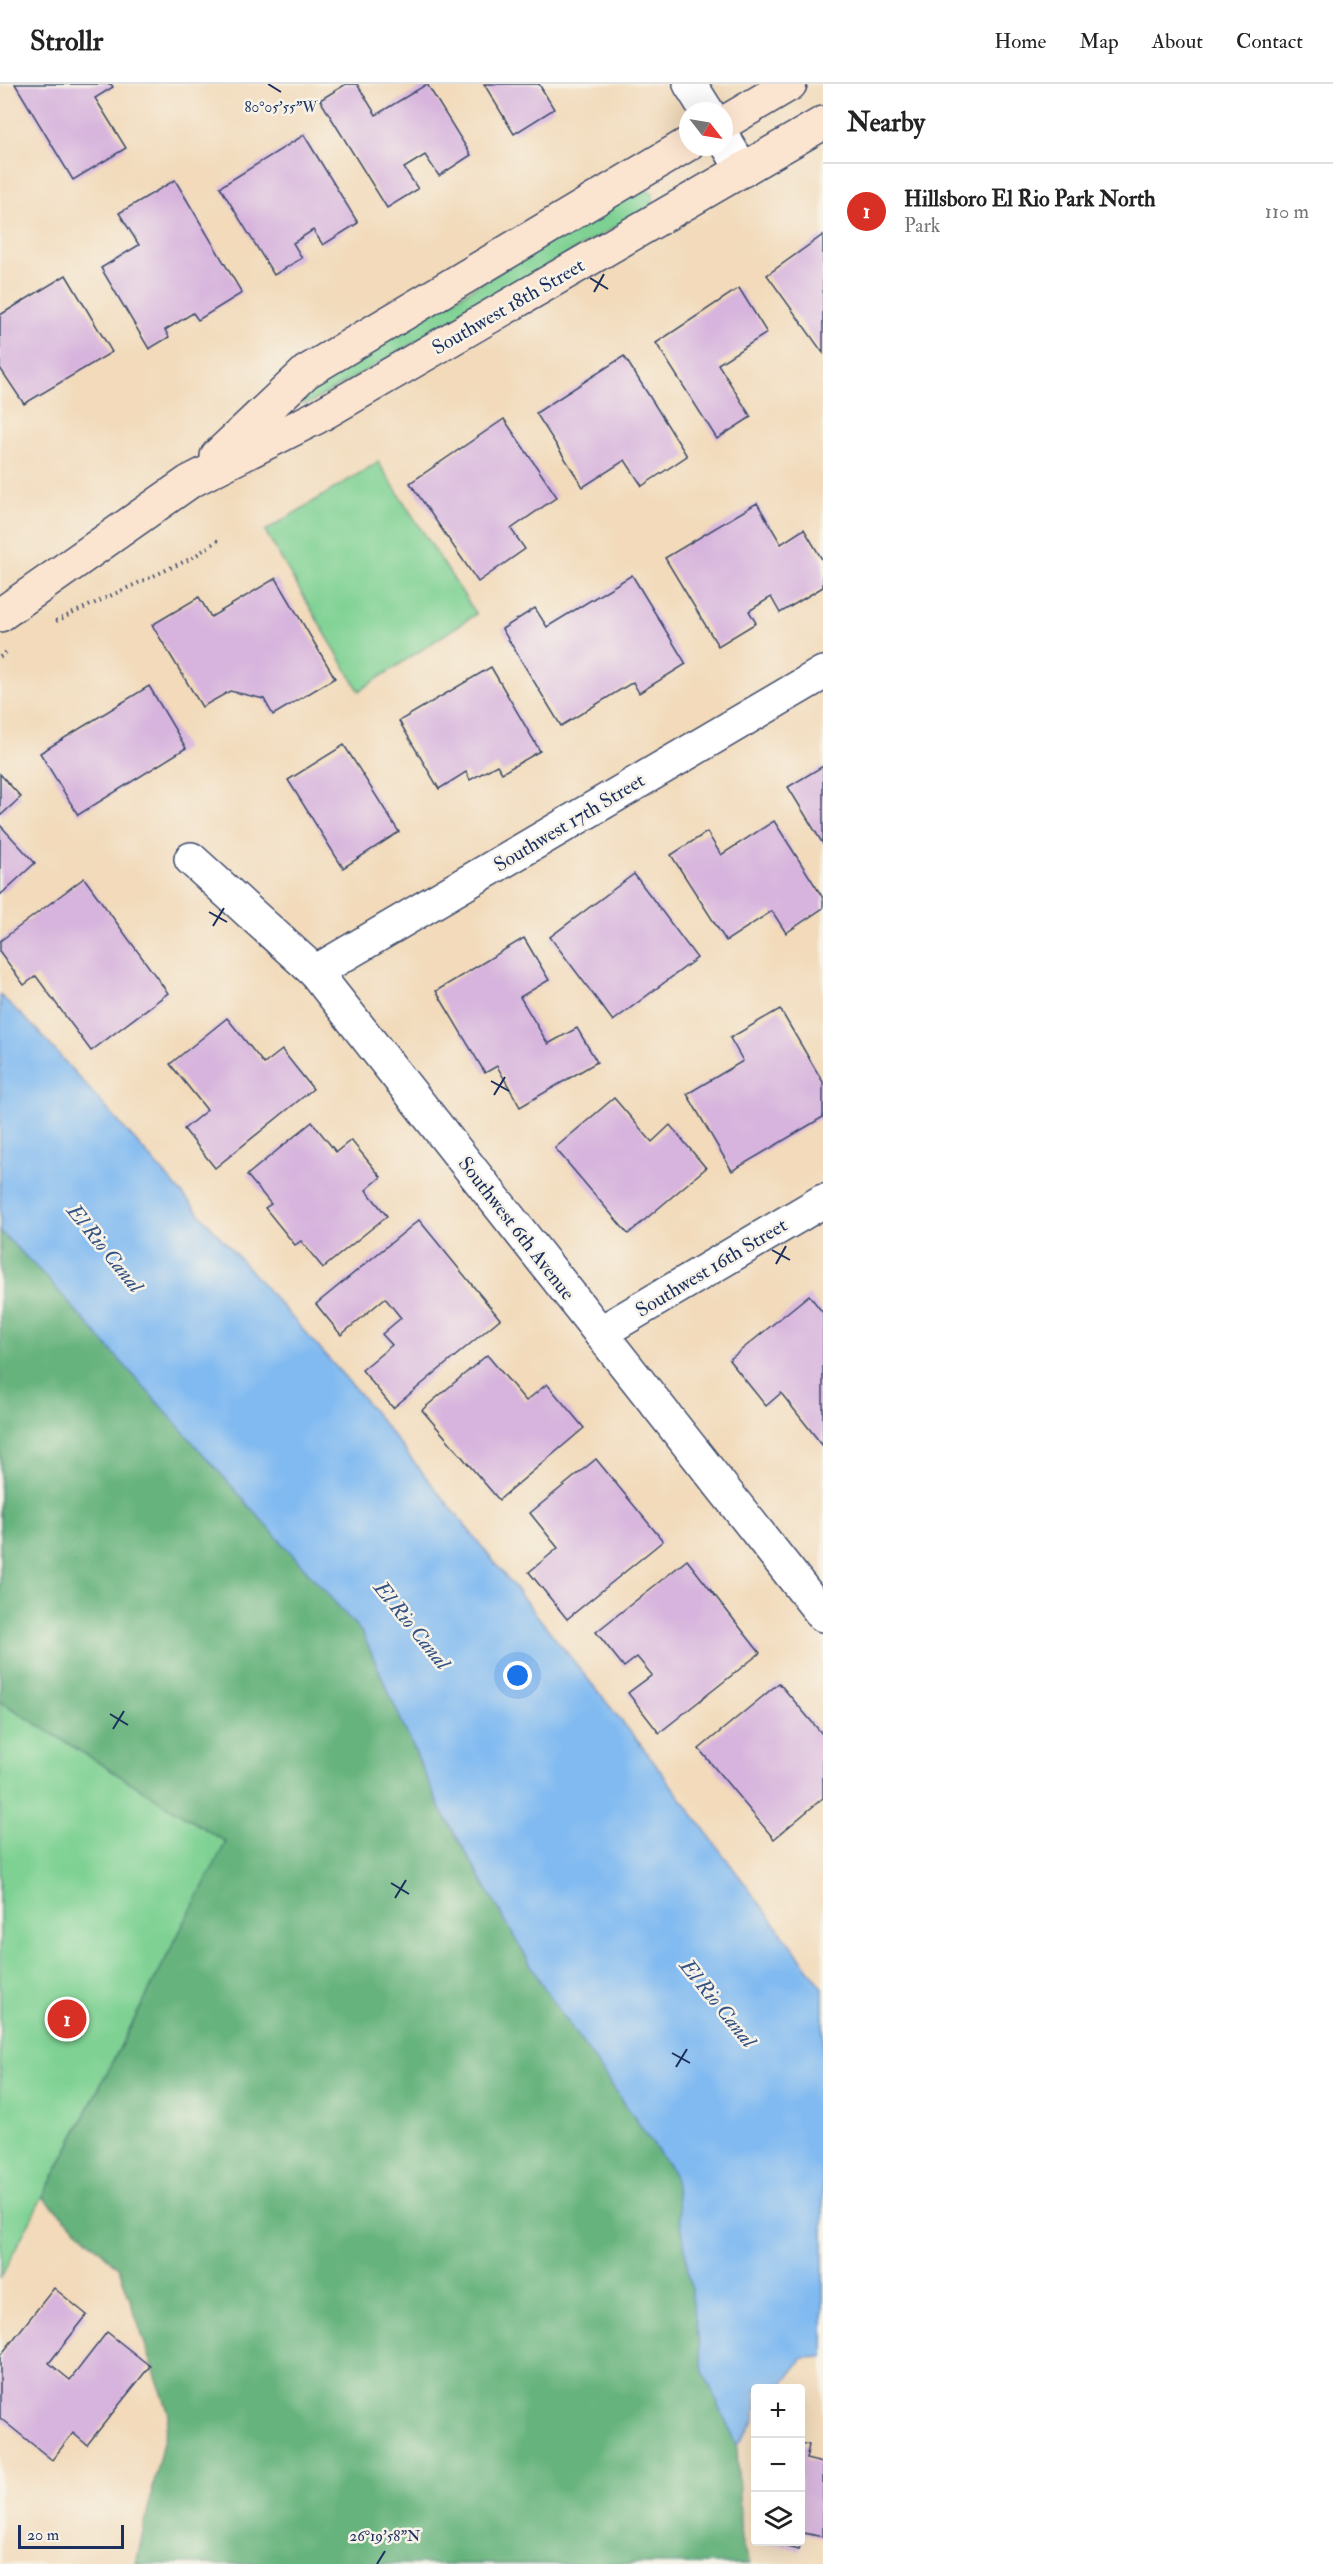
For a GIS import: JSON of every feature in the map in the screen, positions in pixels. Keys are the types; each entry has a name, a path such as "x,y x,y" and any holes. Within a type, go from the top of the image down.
{"main road":[{"path":"733,118 790,84"},
{"name":"Southwest 18th Street","path":"189,482 317,417 823,123"},
{"name":"Southwest 18th Street","path":"0,615 189,482 306,372 679,149"}],"street":[{"path":"690,84 701,102"},
{"path":"733,154 743,170"},
{"name":"Southwest 17th Street","path":"315,972 823,672"},
{"name":"Southwest 6th Avenue","path":"191,859 315,972 823,1615"},
{"name":"Southwest 16th Street","path":"600,1333 823,1201"}],"path":[{"path":"51,624 192,558 220,539"},
{"path":"0,657 15,646"}],"green space":[{"path":"642,187 653,193 653,205 310,403 304,404 298,400 300,391"},
{"path":"378,462 476,614 359,691 265,531"},
{"path":"0,1231 47,1278 363,1634 439,1806 546,1991 674,2174 703,2371 737,2445 741,2540 749,2564 136,2564 169,2414 119,2268 43,2197 226,1842 0,1701"},
{"path":"0,1701 226,1842 0,2279"}],"water":[{"name":"El Rio Canal","path":"0,995 36,1029 358,1392 644,1749 823,1988 823,2357 803,2358 783,2384 751,2384 751,2426 737,2445 703,2371 674,2174 546,1991 439,1806 363,1634 47,1278 0,1231"}],"building":[{"path":"15,84 111,84 113,87 95,98 126,148 73,180"},
{"path":"346,84 357,84 376,115 427,84 471,155 439,176 425,155 404,168 418,189 387,208 320,100"},
{"path":"484,84 539,84 554,109 514,134"},
{"path":"304,135 358,223 323,245 313,230 293,243 302,258 274,275 220,187"},
{"path":"175,180 242,293 198,320 193,313 165,330 169,337 149,349 101,268 139,245 119,213"},
{"path":"823,235 823,353 767,275"},
{"path":"66,275 112,352 24,404 0,368 0,315"},
{"path":"739,288 767,333 718,364 751,417 717,439 656,343"},
{"path":"624,356 687,456 642,486 625,460 583,487 536,413"},
{"path":"504,419 557,497 511,529 525,549 478,582 410,483"},
{"path":"757,503 781,544 804,529 823,561 823,587 780,613 771,597 749,611 756,623 718,646 665,558"},
{"path":"632,575 686,664 639,693 633,682 561,726 502,629 535,608 547,627"},
{"path":"276,578 335,678 273,715 264,699 230,691 202,707 152,625 199,597 211,617"},
{"path":"491,667 540,751 502,773 497,765 470,780 466,772 439,789 399,721"},
{"path":"149,686 186,748 78,815 40,753"},
{"path":"344,745 399,832 343,868 288,780"},
{"path":"823,766 823,844 788,787"},
{"path":"0,774 21,797 0,816"},
{"path":"774,821 823,898 823,908 786,933 772,911 726,941 671,855 707,832 721,855"},
{"path":"0,825 35,863 0,895"},
{"path":"634,874 697,958 613,1021 550,937"},
{"path":"84,878 168,993 91,1051 36,976 24,985 0,952 0,941"},
{"path":"524,938 549,980 520,997 548,1044 577,1028 597,1062 520,1107 497,1066 485,1073 436,991"},
{"path":"780,1009 823,1082 823,1117 732,1171 687,1094 743,1061 730,1038"},
{"path":"227,1018 264,1064 282,1050 313,1089 215,1168 184,1129 207,1110 170,1064"},
{"path":"614,1098 652,1142 670,1125 706,1168 628,1234 555,1148"},
{"path":"312,1122 336,1152 351,1140 381,1177 366,1190 387,1216 323,1268 301,1241 295,1245 265,1208 271,1204 247,1175"},
{"path":"419,1220 500,1319 393,1408 362,1370 392,1345 382,1334 401,1318 385,1298 341,1335 316,1304"},
{"path":"809,1295 823,1313 823,1446 781,1393 766,1406 729,1360"},
{"path":"487,1355 526,1401 547,1384 584,1428 499,1500 422,1410"},
{"path":"596,1459 663,1541 567,1619 529,1572 558,1548 530,1513"},
{"path":"687,1560 760,1653 659,1733 628,1693 652,1675 637,1657 624,1667 596,1632"},
{"path":"779,1683 823,1735 823,1798 774,1839 699,1749"},
{"path":"54,2288 87,2315 49,2363 70,2380 107,2332 150,2366 87,2445 73,2433 52,2460 0,2418 0,2356"},
{"path":"805,2444 809,2445 806,2459 823,2463 823,2537 805,2533"},
{"path":"782,2546 800,2546 799,2550"}],"place":[{"name":"Hillsboro El Rio Park North","path":"67,2019"}]}
